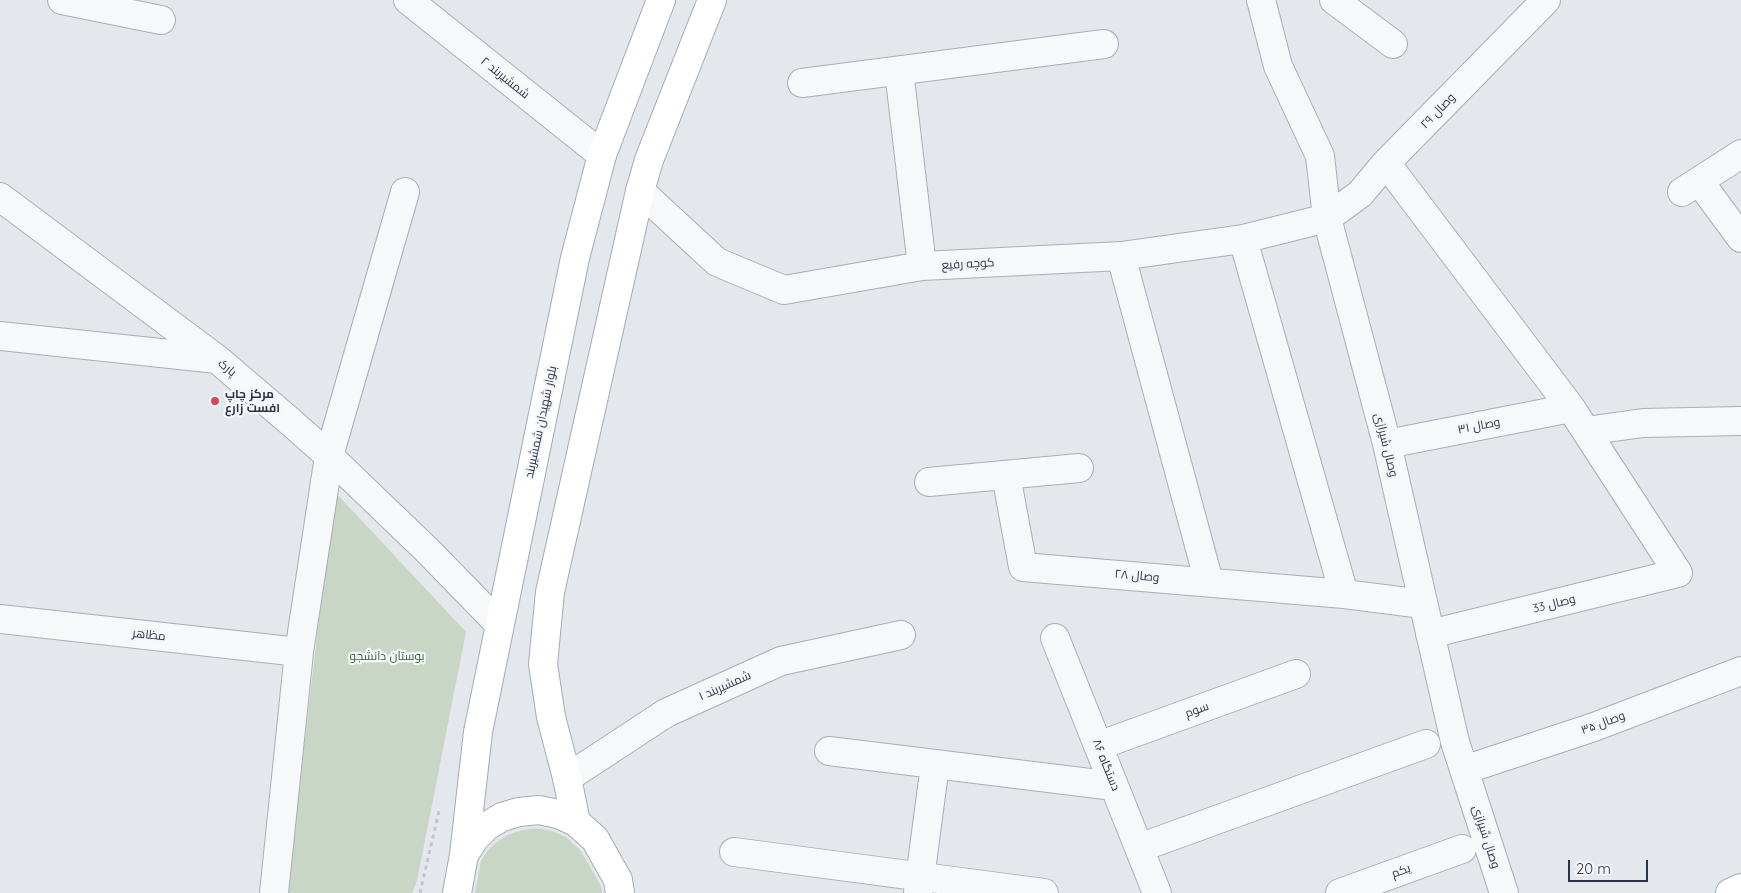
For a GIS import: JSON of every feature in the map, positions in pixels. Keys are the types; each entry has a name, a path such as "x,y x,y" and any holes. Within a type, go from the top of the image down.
{"main road":[{"name":"بلوار شهیدان شمشیربند","path":"457,893 464,855 478,732 575,258 602,155 661,0"},
{"path":"576,822 567,778 550,717 543,664 550,592 640,191 649,160 712,0"},
{"path":"464,855 474,839 487,826 502,817 519,812 538,810 558,814 576,822 595,840 618,880 620,893"},
{"path":"1730,893 1741,888"}],"street":[{"path":"62,0 161,20"},
{"name":"شمشیربند ۲","path":"408,0 602,155"},
{"name":"وصال شیرازی","path":"1261,0 1278,66 1320,156 1327,218 1387,444 1455,742 1504,893"},
{"path":"1334,0 1393,44"},
{"name":"وصال ۲۹","path":"1327,218 1360,194 1386,164 1546,0"},
{"path":"802,83 1104,44"},
{"path":"899,71 922,266"},
{"path":"1741,154 1690,186 1741,238"},
{"path":"1386,164 1571,408 1586,431 1643,423 1741,421"},
{"name":"کوچه رفیع","path":"640,191 717,262 784,290 922,266 1121,256 1243,239 1327,218"},
{"path":"274,893 299,652 329,456 405,192"},
{"name":"پارک","path":"0,197 217,359 329,456 429,552 499,624"},
{"path":"1243,239 1344,594"},
{"path":"1121,256 1209,582"},
{"path":"0,336 217,359"},
{"name":"وصال ۳۱","path":"1387,444 1571,408"},
{"name":"وصال 33","path":"1430,634 1678,573 1586,431"},
{"path":"929,482 1079,468"},
{"name":"وصال ۲۸","path":"1006,475 1023,567 1344,594 1423,604"},
{"name":"مظاهر","path":"0,619 299,652"},
{"name":"شمشیربند ۱","path":"567,778 666,713 781,661 901,635"},
{"name":"دستگاه ۸۶","path":"1055,638 1157,893"},
{"name":"وصال ۳۵","path":"1464,770 1594,727 1741,670"},
{"name":"سوم","path":"1098,746 1296,674"},
{"path":"1139,848 1426,744"},
{"path":"829,751 1114,786"},
{"path":"919,885 935,765"},
{"name":"یکم","path":"1340,893 1462,849"},
{"path":"734,852 919,885 1044,893"}],"green space":[{"name":"بوستان دانشجو","path":"334,491 466,632 417,881 412,893 287,893"},
{"path":"537,828 552,831 566,837 581,851 601,886 602,893 475,893 481,861 488,850 510,834"}],"place":[{"name":"مرکز چاپ افست زارع","path":"215,401"}]}
